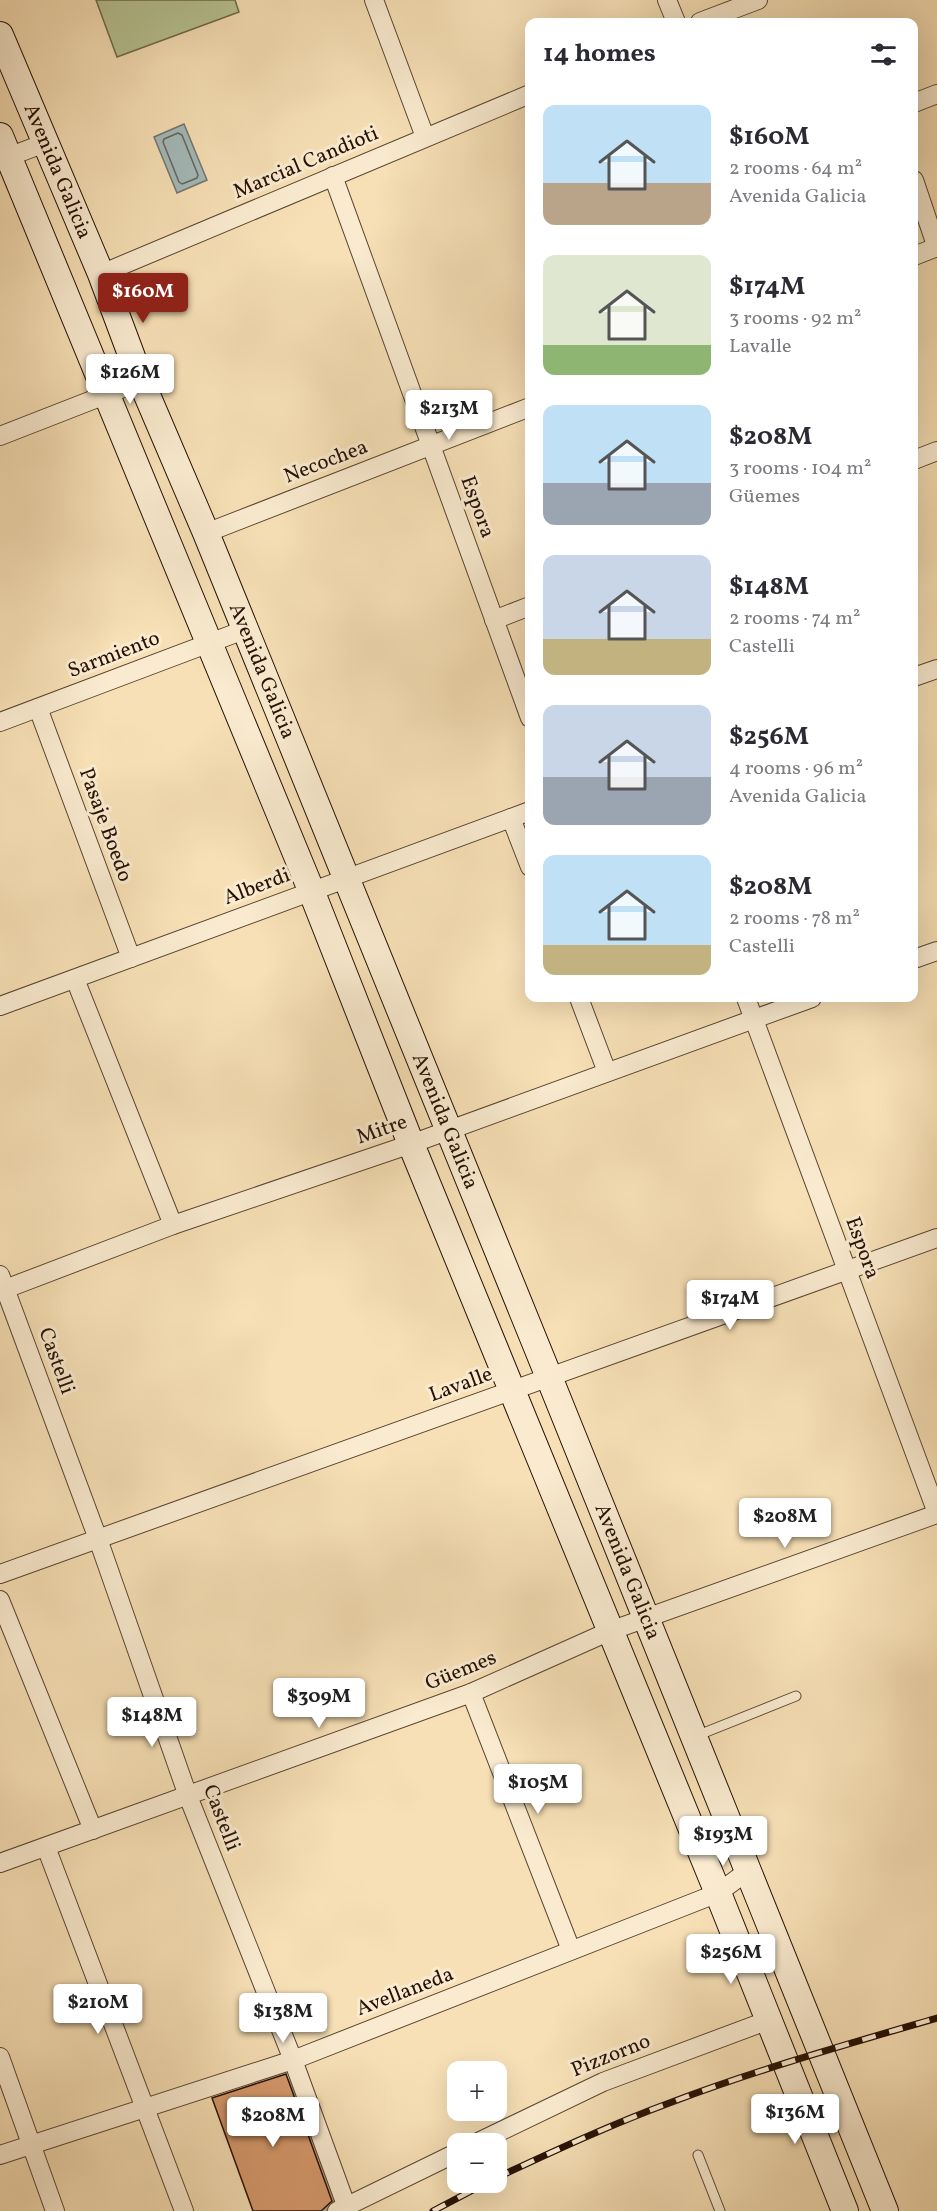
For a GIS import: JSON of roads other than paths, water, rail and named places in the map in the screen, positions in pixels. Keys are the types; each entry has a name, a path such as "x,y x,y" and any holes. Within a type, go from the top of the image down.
{"main road":[{"name":"Avenida Galicia","path":"0,35 101,274 141,381 206,533 693,1737 749,1870 885,2211"},
{"name":"Avenida Galicia","path":"3,151 311,890 411,1144 718,1893 845,2211"}],"street":[{"path":"374,0 425,137"},
{"path":"667,0 674,18"},
{"path":"711,18 758,0"},
{"path":"918,101 937,94"},
{"name":"Marcial Candioti","path":"101,274 525,96"},
{"path":"3,151 45,143"},
{"name":"Espora","path":"333,176 525,704"},
{"path":"918,192 937,248 918,255"},
{"path":"0,436 141,381"},
{"name":"Necochea","path":"206,533 525,409"},
{"path":"918,458 937,451"},
{"path":"494,620 525,608"},
{"name":"Sarmiento","path":"0,722 244,630"},
{"path":"918,676 937,669"},
{"name":"Pasaje Boedo","path":"38,708 131,958"},
{"name":"Alberdi","path":"0,1006 525,813"},
{"path":"511,818 525,854"},
{"path":"918,958 937,951"},
{"path":"75,979 172,1225"},
{"path":"581,1002 607,1072"},
{"name":"Espora","path":"747,1002 937,1514"},
{"name":"Mitre","path":"2,1285 448,1131 801,1002"},
{"name":"Lavalle","path":"0,1574 937,1238"},
{"name":"Castelli","path":"2,1285 98,1539 188,1796 292,2060 341,2208"},
{"name":"Güemes","path":"0,1863 471,1693 610,1631 937,1514"},
{"path":"0,1600 93,1830"},
{"path":"471,1693 571,1950"},
{"path":"46,1846 184,2211"},
{"name":"Avellaneda","path":"0,2155 292,2060 718,1893 749,1870"},
{"name":"Pizzorno","path":"497,2133 603,2082 769,2020"},
{"path":"0,2057 55,2211"},
{"path":"341,2208 447,2156"}],"lane":[{"path":"693,1737 796,1695"},
{"path":"698,2155 720,2211"}],"water":[{"path":"184,124 207,180 177,193 154,137"}],"railway":[{"path":"507,2173 650,2110 705,2090 804,2057 937,2018"},
{"path":"433,2211 467,2193"}]}
